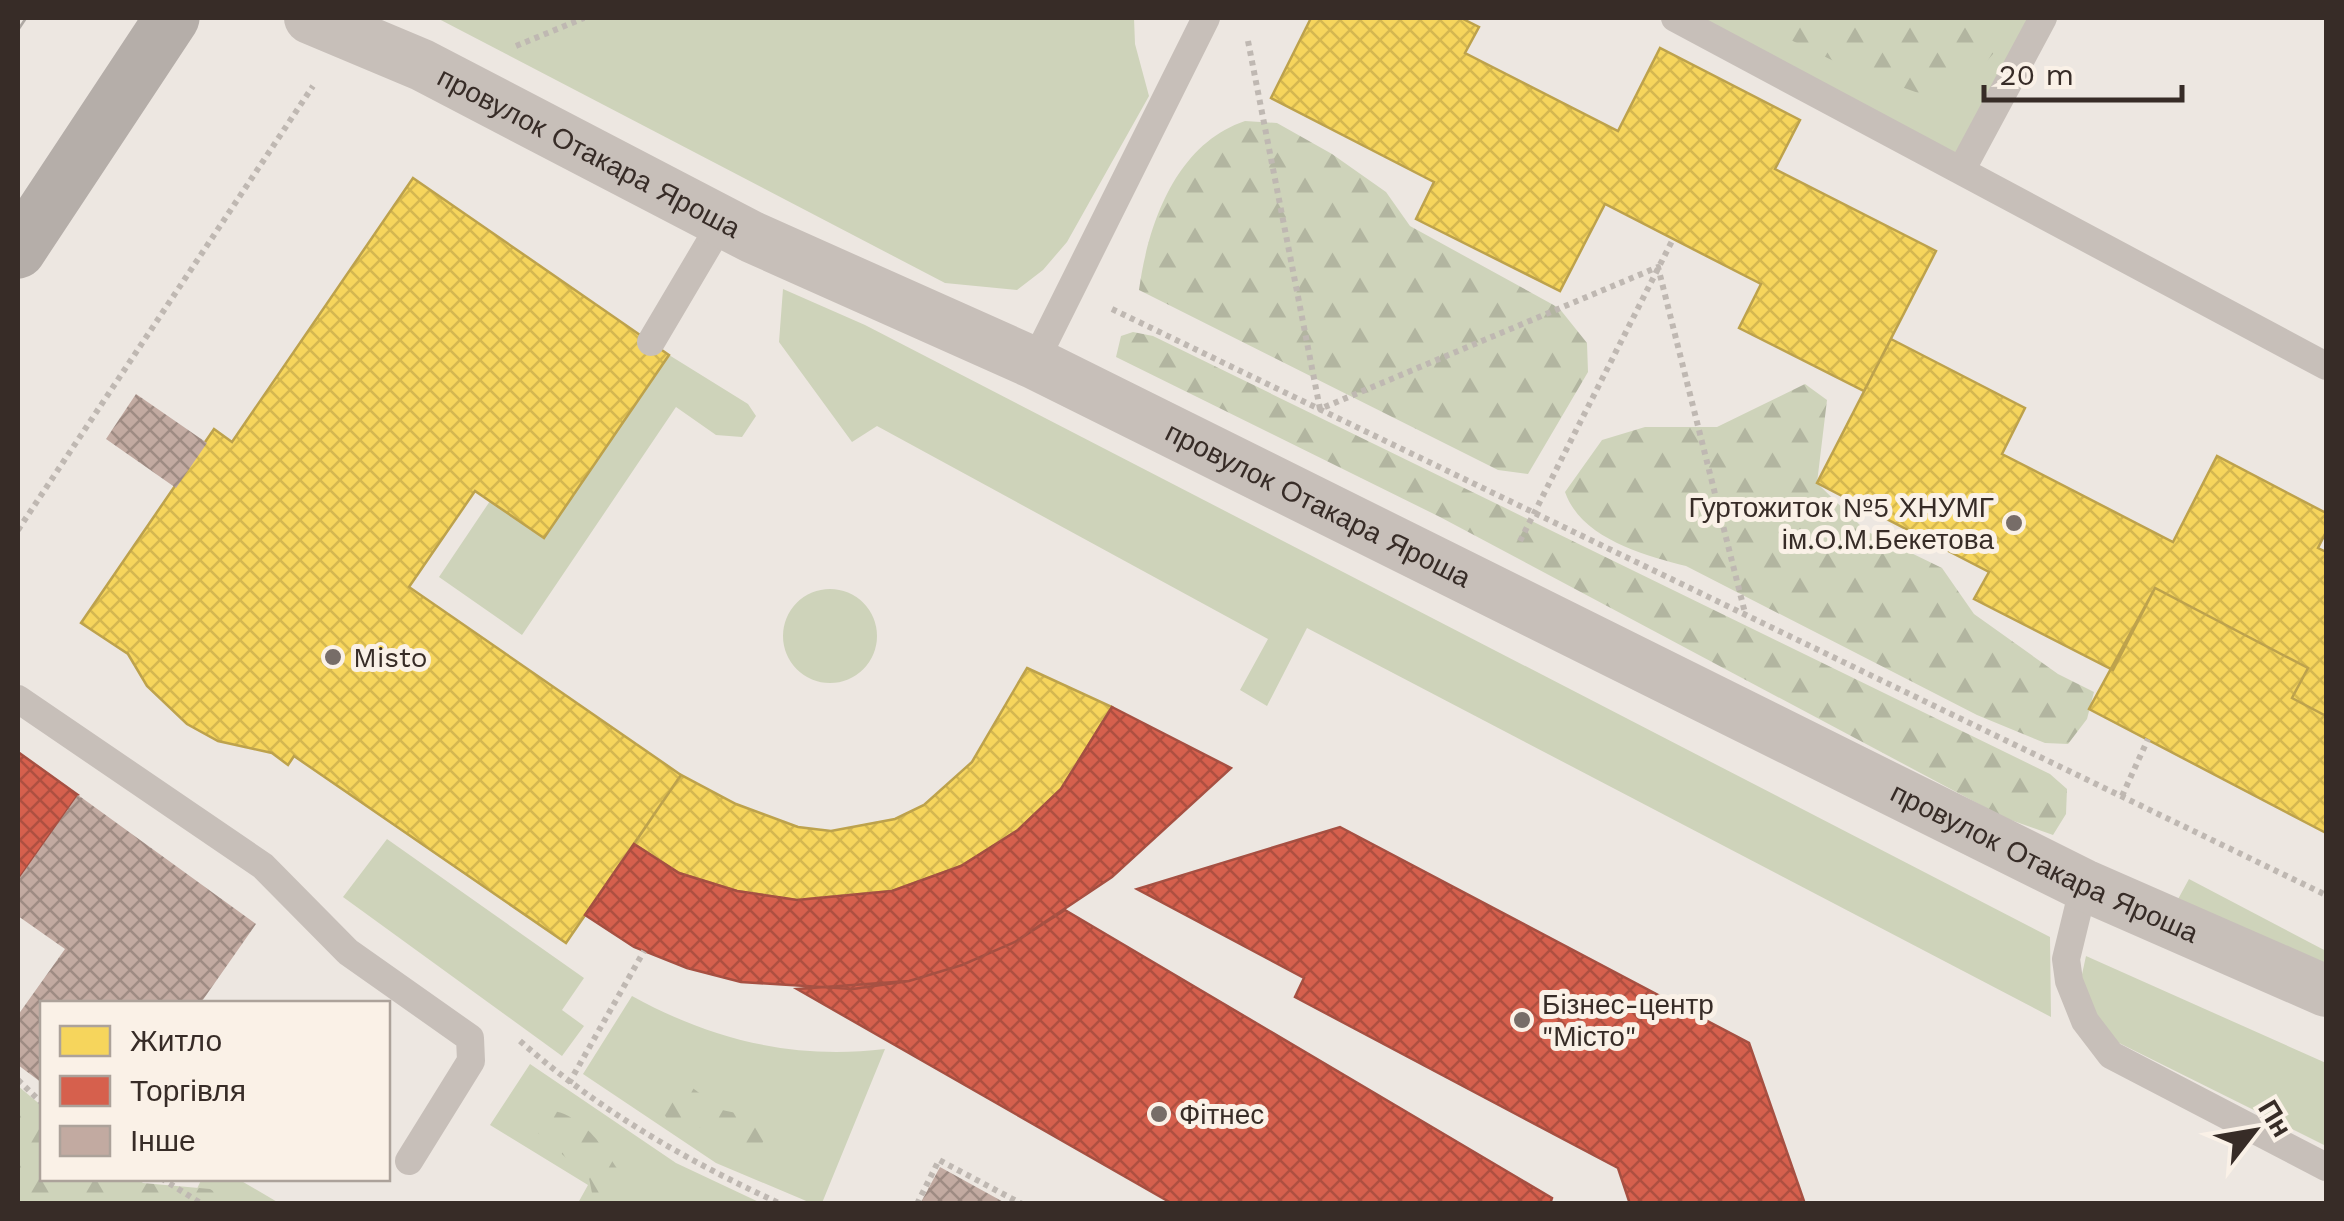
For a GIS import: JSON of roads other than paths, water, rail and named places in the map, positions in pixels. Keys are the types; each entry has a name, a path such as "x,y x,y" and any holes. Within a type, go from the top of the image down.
{"main road":[{"path":"18,251 172,18"}],"street":[{"name":"провулок Отакара Яроша","path":"328,25 422,65 722,222 1034,363 2084,886 2326,991"}],"lane":[{"path":"1034,363 1206,18"},
{"path":"1675,18 2326,366"},
{"path":"1962,169 2043,18"},
{"path":"652,342 722,222"},
{"path":"18,699 263,866 348,952 470,1038 471,1061 408,1161"},
{"path":"2084,886 2066,960 2075,1002 2104,1047 2160,1083 2326,1167"}],"tram line":[{"path":"18,30 26,18"}],"place":[{"name":"Гуртожиток №5 ХНУМГ ім.О.М.Бекетова","path":"2014,523"},
{"name":"Misto","path":"333,657"},
{"name":"Бізнес-центр \"Місто\"","path":"1522,1020"},
{"name":"Фітнес","path":"1159,1114"}]}
